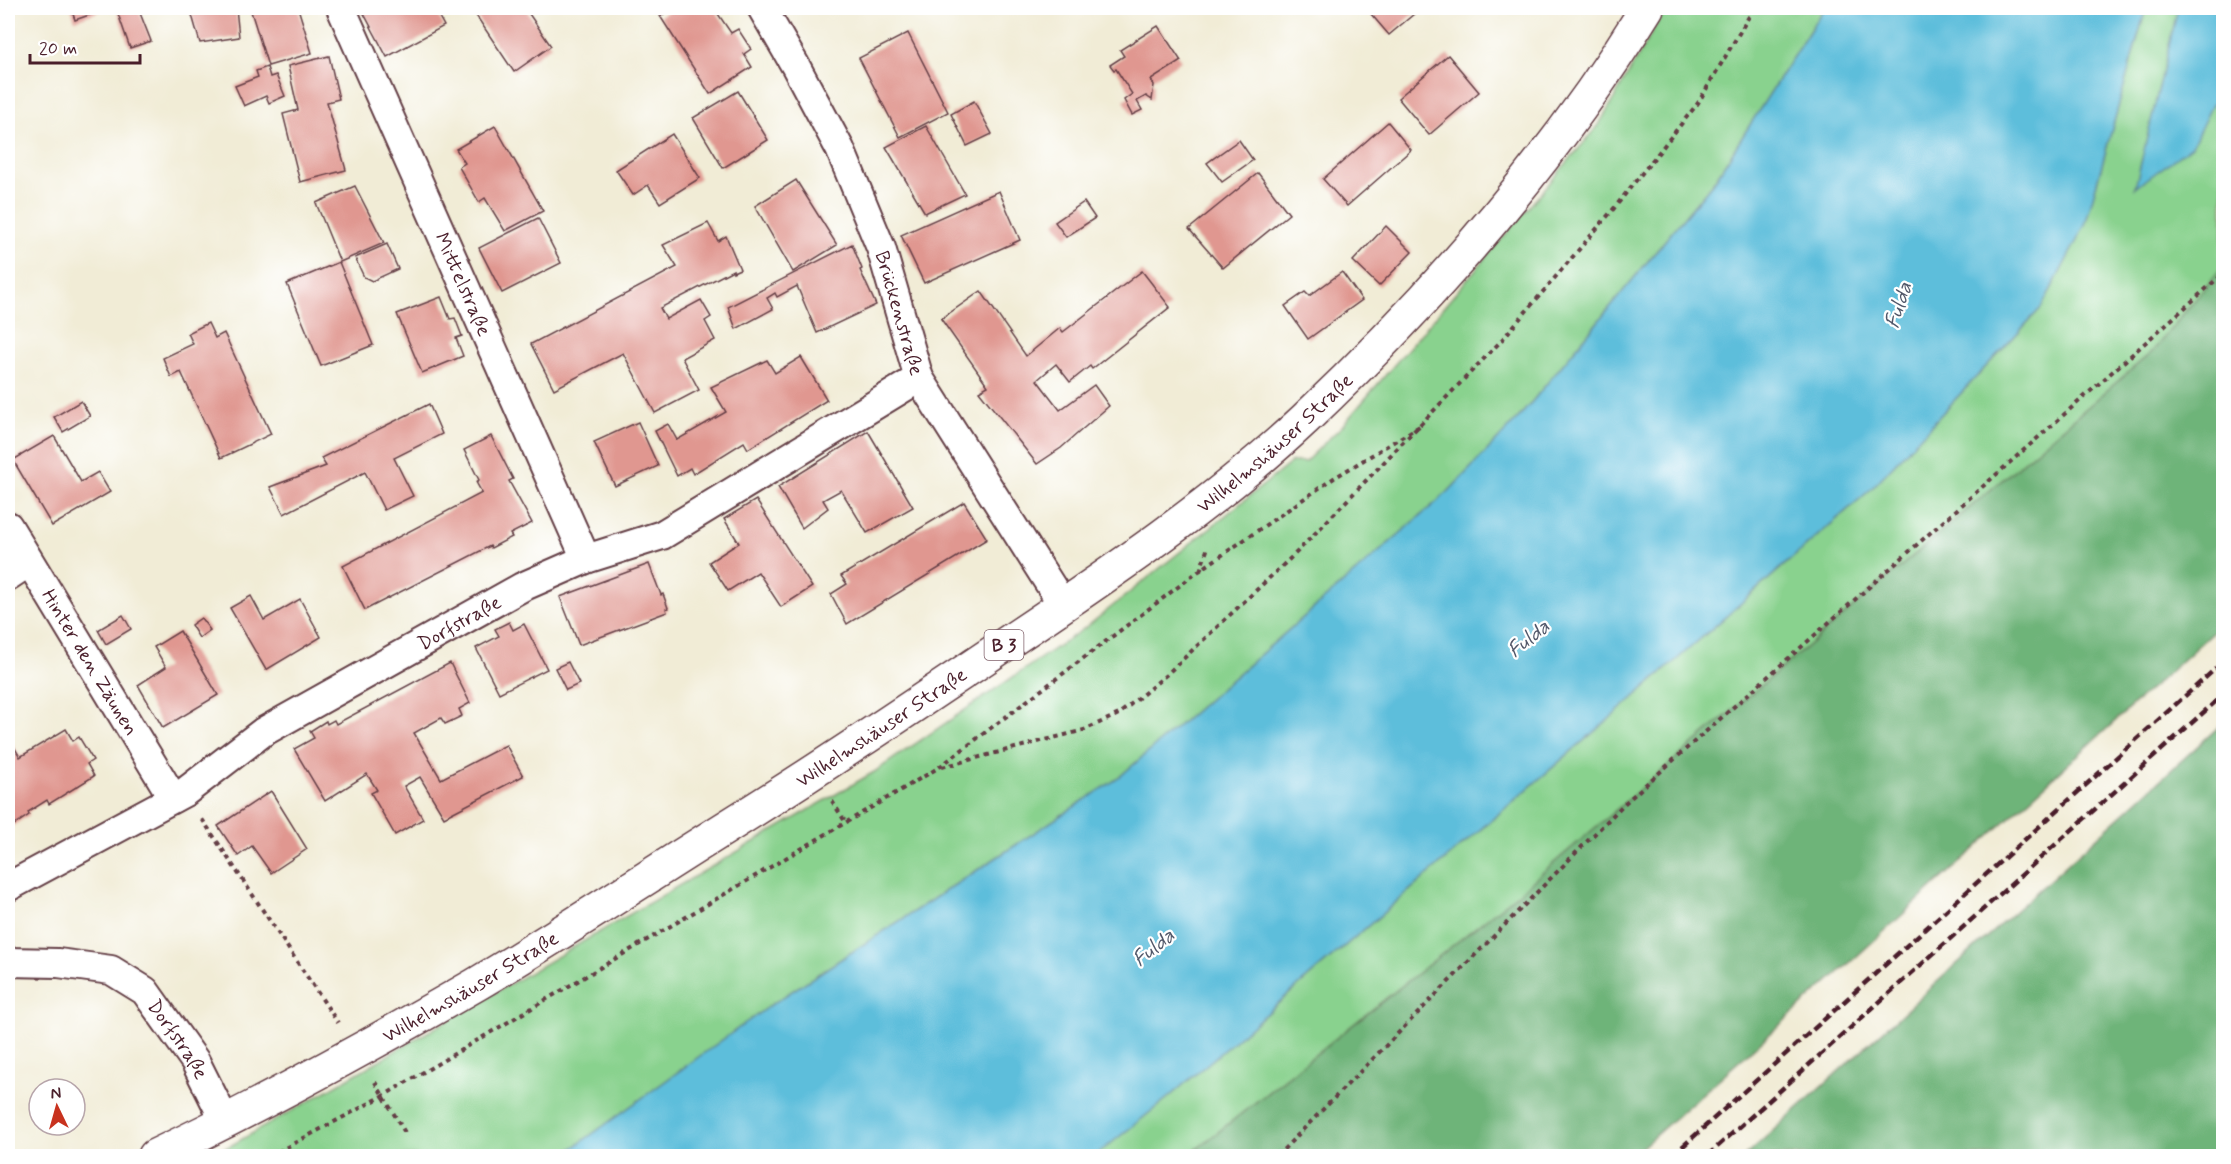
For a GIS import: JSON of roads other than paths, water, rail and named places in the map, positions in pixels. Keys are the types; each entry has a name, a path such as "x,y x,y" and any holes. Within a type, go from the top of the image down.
{"main road":[{"name":"Wilhelmshäuser Straße","path":"155,1156 226,1123 479,983 814,773 1138,554 1233,480 1303,420 1414,310 1495,218 1553,144 1647,8"}],"street":[{"name":"Mittelstraße","path":"341,8 586,559"},
{"name":"Brückenstraße","path":"762,8 806,84 840,150 881,248 919,378 1063,605"},
{"name":"Dorfstraße","path":"8,887 179,795 263,732 522,587 586,559 662,535 919,378"},
{"name":"Hinter den Zäunen","path":"8,526 18,569 179,795"},
{"name":"Dorfstraße","path":"8,962 58,963 111,970 145,991 195,1061 226,1123"}],"water":[{"name":"Fulda","path":"1824,8 2146,8 2085,225 2041,308 1871,489 1609,719 1169,1097 1095,1156 562,1156 769,1006 1117,779 1448,492 1521,415 1715,180"},
{"path":"2178,8 2223,8 2223,82 2192,146 2135,188"}],"railway":[{"path":"1672,1156 2224,661"},
{"path":"1707,1156 2224,694"}]}
